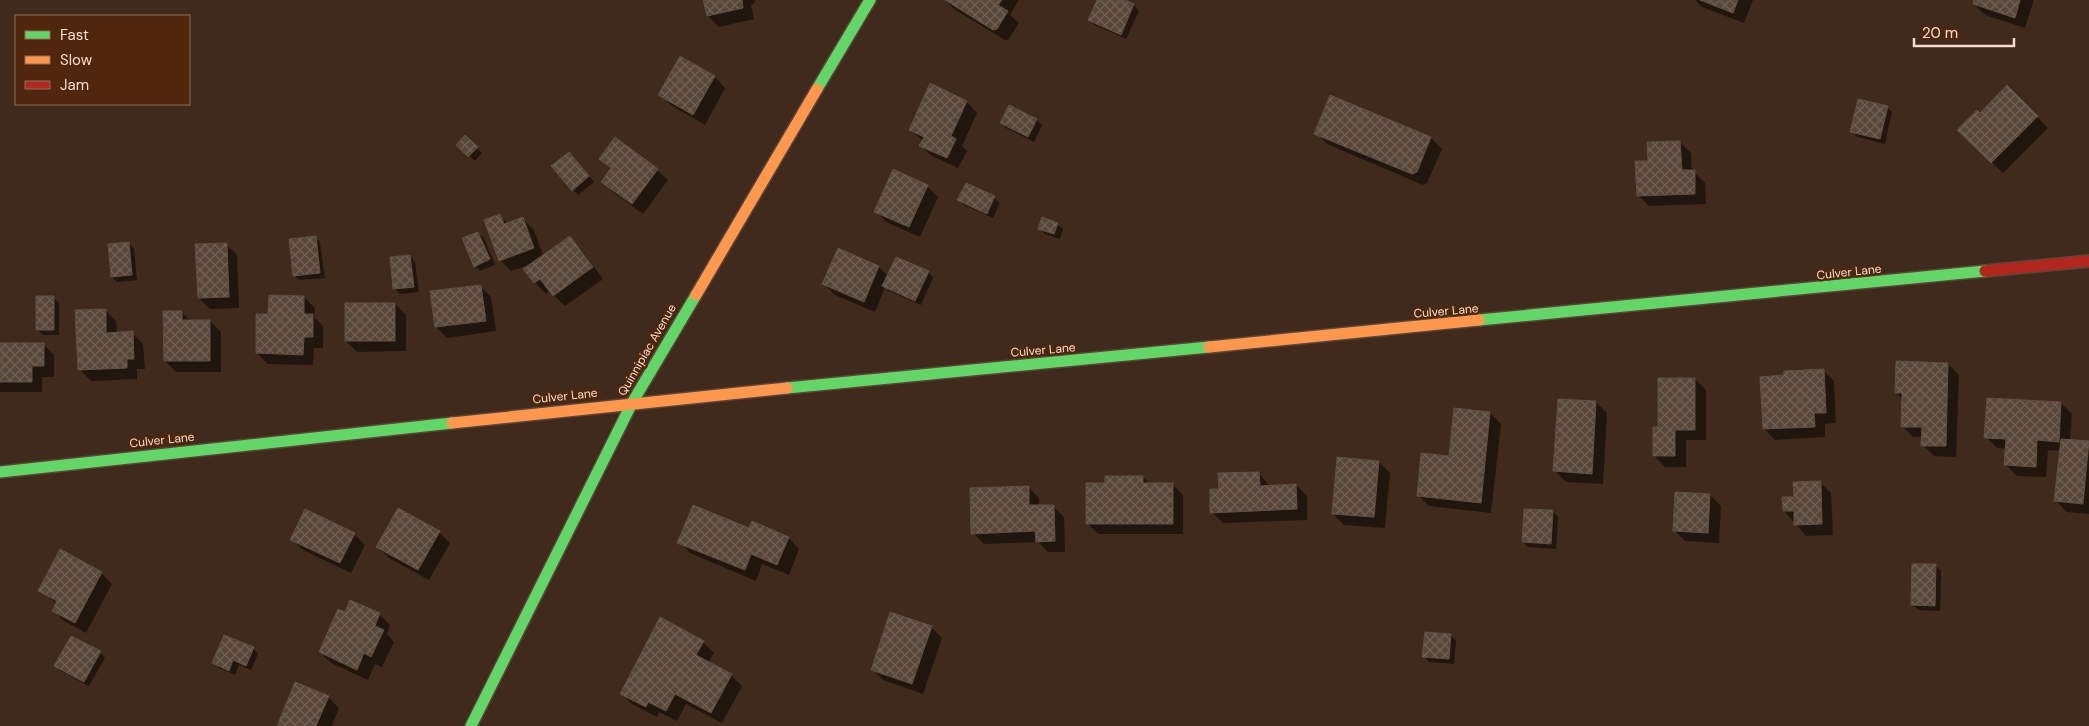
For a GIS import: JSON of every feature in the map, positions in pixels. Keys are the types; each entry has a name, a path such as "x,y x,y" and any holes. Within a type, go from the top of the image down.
{"street":[{"name":"Quinnipiac Avenue","path":"471,726 632,403 870,0"},
{"name":"Culver Lane","path":"0,472 632,403 2089,262"}],"building":[{"path":"703,0 742,0 743,8 707,16"},
{"path":"945,0 1002,0 998,5 1008,11 997,29 993,30"},
{"path":"1097,0 1125,0 1134,4 1121,35 1088,20"},
{"path":"1700,0 1738,0 1733,13"},
{"path":"1974,0 2020,0 2015,18 1973,4"},
{"path":"680,56 715,76 693,115 658,95"},
{"path":"930,83 967,101 951,136 956,139 947,158 919,146 924,137 909,130"},
{"path":"2007,85 2038,116 1991,163 1957,130 1977,110 1980,113"},
{"path":"1330,95 1431,137 1417,172 1412,174 1314,134"},
{"path":"1858,99 1888,106 1880,139 1850,132"},
{"path":"1009,105 1037,119 1028,137 1000,123"},
{"path":"465,135 478,147 468,157 456,145"},
{"path":"615,137 658,169 632,204 601,182 611,168 599,159"},
{"path":"1680,141 1682,170 1695,170 1695,194 1637,196 1635,161 1648,161 1647,142"},
{"path":"569,152 589,176 572,191 551,166"},
{"path":"893,169 928,185 909,227 874,212"},
{"path":"966,183 995,196 987,214 957,200"},
{"path":"500,214 504,224 523,217 534,248 499,261 484,220"},
{"path":"1042,217 1058,223 1054,234 1038,229"},
{"path":"478,232 490,259 474,267 462,238"},
{"path":"316,236 320,273 293,276 289,239"},
{"path":"570,236 593,267 553,296 540,279 534,283 523,269"},
{"path":"129,242 132,275 111,277 108,244"},
{"path":"227,243 229,297 198,298 195,244"},
{"path":"838,248 879,266 864,302 822,284"},
{"path":"410,255 414,287 393,289 390,257"},
{"path":"896,257 929,271 915,301 882,286"},
{"path":"481,285 486,321 435,327 430,291"},
{"path":"269,295 304,296 304,314 313,314 313,337 304,337 303,355 256,353 256,314 268,314"},
{"path":"36,296 54,296 54,330 36,330"},
{"path":"345,303 395,303 395,341 345,341"},
{"path":"106,309 106,333 133,331 134,359 127,359 127,368 78,370 75,310"},
{"path":"163,311 182,311 182,320 210,320 210,361 164,361"},
{"path":"0,343 44,343 44,366 32,366 32,382 0,382"},
{"path":"1896,361 1948,363 1946,446 1921,446 1922,427 1901,427 1902,393 1895,393"},
{"path":"1824,369 1826,413 1814,413 1815,427 1763,429 1760,377 1784,375 1784,371"},
{"path":"1658,378 1695,378 1695,430 1675,430 1675,456 1653,456 1653,427 1658,427"},
{"path":"1987,398 2061,402 2059,442 2037,440 2036,467 2004,465 2006,439 1984,438"},
{"path":"1558,399 1596,401 1592,474 1553,471"},
{"path":"1454,408 1490,412 1481,503 1417,496 1421,453 1449,456"},
{"path":"2061,439 2089,441 2083,504 2054,501"},
{"path":"1337,457 1379,461 1374,517 1332,514"},
{"path":"1259,472 1260,486 1296,484 1297,509 1210,513 1210,489 1219,489 1218,473"},
{"path":"1105,476 1143,476 1143,483 1173,483 1173,524 1086,524 1086,483 1105,483"},
{"path":"1821,481 1822,524 1794,525 1794,511 1783,511 1782,497 1794,497 1793,482"},
{"path":"1029,486 1029,505 1054,505 1055,541 1036,542 1035,531 971,534 970,488"},
{"path":"1675,492 1710,494 1708,533 1673,531"},
{"path":"693,505 749,528 752,521 789,537 777,565 751,554 745,570 677,543"},
{"path":"398,508 440,531 418,570 376,547"},
{"path":"305,509 355,533 340,563 290,540"},
{"path":"1524,509 1553,510 1551,544 1522,542"},
{"path":"60,549 102,572 75,623 52,611 57,601 38,591"},
{"path":"1912,564 1936,564 1935,606 1911,605"},
{"path":"350,600 380,613 375,626 384,630 371,657 364,653 357,670 319,652 338,609 345,612"},
{"path":"890,612 932,626 912,684 871,670"},
{"path":"660,617 704,641 696,655 732,674 711,713 675,694 666,711 648,702 646,707 620,694"},
{"path":"1425,632 1451,634 1449,659 1422,657"},
{"path":"224,635 254,647 246,666 233,660 229,671 212,663"},
{"path":"71,636 101,651 84,682 54,666"},
{"path":"295,682 329,696 316,726 277,726"}],"traffic: fast":[{"path":"817,89 870,0"},
{"path":"1479,320 1985,271"},
{"path":"471,726 632,403 696,295"},
{"path":"787,388 1209,347"},
{"path":"0,472 452,423"}],"traffic: slow":[{"path":"696,295 817,89"},
{"path":"1209,347 1479,320"},
{"path":"452,423 787,388"}],"traffic: jam":[{"path":"1985,271 2089,261"}]}
